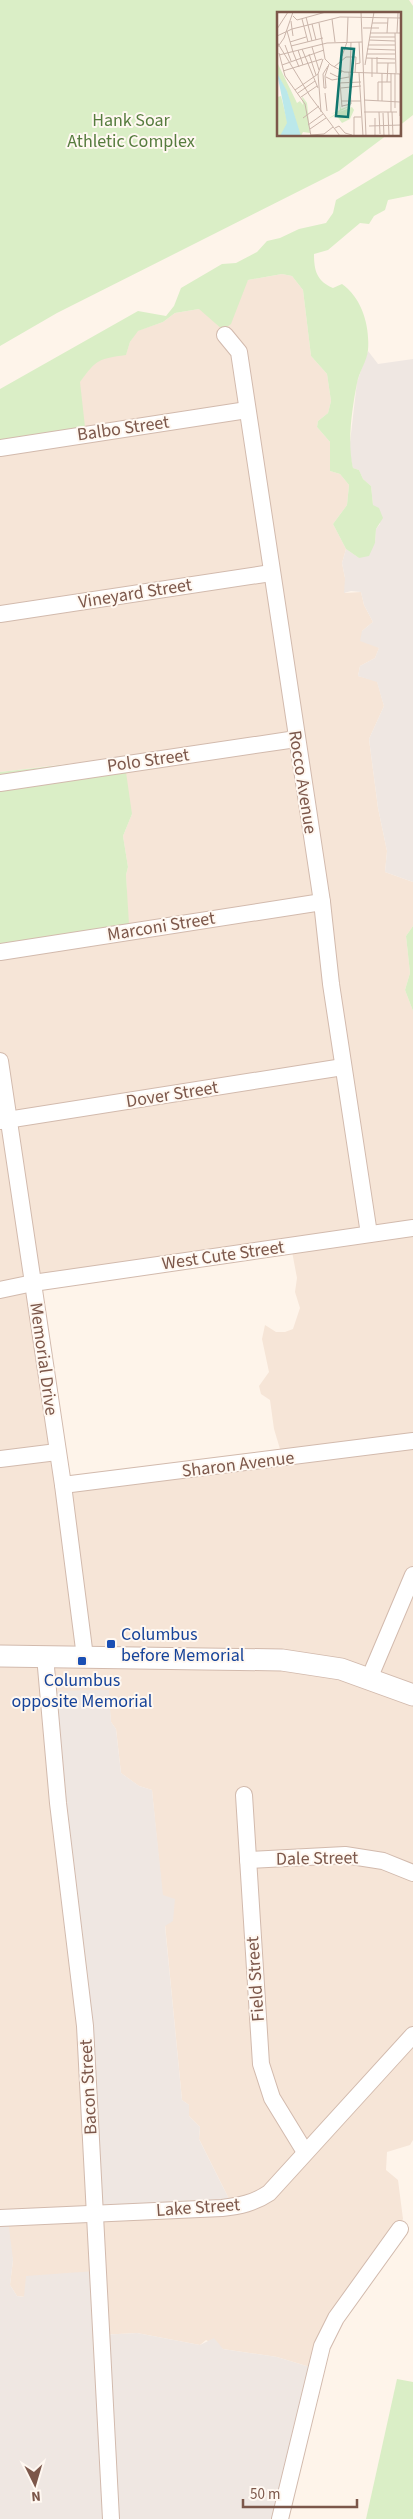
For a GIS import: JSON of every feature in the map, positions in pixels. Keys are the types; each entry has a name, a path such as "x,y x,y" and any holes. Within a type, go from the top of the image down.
{"street":[{"name":"Rocco Avenue","path":"225,335 238,352 270,573 322,902 343,1067 369,1234"},
{"name":"Balbo Street","path":"0,448 247,410"},
{"name":"Vineyard Street","path":"0,614 270,573"},
{"name":"Polo Street","path":"0,783 296,739"},
{"name":"Marconi Street","path":"0,952 322,902"},
{"name":"Memorial Drive","path":"0,1061 4,1121 33,1283 63,1485 85,1657"},
{"name":"Dover Street","path":"4,1121 343,1067"},
{"name":"West Cute Street","path":"0,1290 33,1283 413,1228"},
{"name":"Sharon Avenue","path":"63,1485 413,1441"},
{"path":"0,1459 57,1452"},
{"path":"369,1679 413,1575"},
{"path":"0,1656 282,1660 341,1669 413,1695"},
{"name":"Bacon Street","path":"44,1656 58,1803 85,2026 111,2519"},
{"name":"Field Street","path":"244,1795 261,2064 272,2098 305,2152"},
{"name":"Dale Street","path":"248,1860 345,1855 383,1862 413,1873"},
{"name":"Lake Street","path":"0,2218 243,2206 269,2193 413,2035"},
{"path":"280,2519 322,2346 336,2318 400,2229"}],"shaded area":[{"path":"282,274 292,276 303,290 311,356 327,374 331,401 328,413 318,421 317,427 330,442 330,471 340,474 349,485 347,505 333,524 346,549 342,563 345,593 361,592 364,605 373,622 362,631 379,648 375,658 360,666 358,676 377,681 384,706 369,739 378,808 387,851 385,872 413,882 413,926 406,936 410,973 405,990 413,1011 413,2140 410,2145 387,2152 386,2170 398,2180 403,2219 330,2318 313,2368 277,2357 223,2349 206,2340 200,2345 137,2333 100,2335 25,2297 17,2296 10,2285 13,2260 0,2212 0,944 128,924 126,875 128,867 123,836 132,814 92,761 0,772 0,441 80,394 79,382 92,366 101,358 126,354 130,342 137,331 163,322 175,313 199,309 243,286 248,280","holes":["290,1241 297,1278 295,1292 300,1308 293,1329 285,1332 276,1332 265,1325 262,1339 269,1372 259,1386 261,1394 270,1400 274,1429 280,1449 63,1483 35,1278","108,1690 111,1722 116,1729 121,1773 139,1786 152,1790 182,2100 189,2105 189,2116 200,2127 199,2139 229,2199 76,1934"]},
{"path":"368,351 378,364 413,359 413,882 385,872 387,851 378,808 369,739 384,706 377,682 358,676 360,666 375,658 379,648 360,641 362,631 373,622 364,605 361,592 351,591 344,593 345,578 342,563 346,549 359,558 375,543 376,529 380,524 373,505 371,486 363,479 359,470 353,468 349,451 357,382"},
{"path":"109,1690 111,1722 116,1729 121,1773 139,1786 152,1790 163,1895 175,1899 173,1921 165,1926 182,2100 189,2105 189,2116 200,2127 199,2139 229,2199 94,2206 76,1934 48,1691"},
{"path":"7,2211 13,2260 10,2285 17,2296 24,2297 26,2276 95,2271 100,2335 137,2333 200,2345 214,2338 223,2349 277,2357 313,2368 281,2519 0,2519 0,2212"}],"green space":[{"name":"Hank Soar Athletic Complex","path":"0,0 409,0 413,6 413,115 400,125 400,12 277,12 277,136 386,136 339,171 57,313 0,346"},
{"path":"413,154 413,195 388,200 385,210 374,216 369,224 360,223 328,250 314,254 315,266 320,279 333,288 342,284 349,290 360,305 368,332 368,350 355,393 350,447 353,468 359,470 363,479 371,486 373,505 379,508 383,518 376,529 375,543 369,556 359,558 346,549 333,524 347,505 349,485 340,474 330,471 330,442 317,427 318,421 328,413 331,401 327,374 311,356 303,290 292,276 282,274 248,280 231,324 223,330 199,309 175,313 163,322 138,331 130,342 126,355 99,361 80,382 85,427 0,441 0,389 138,311 166,316 174,306 181,288 222,264 236,263 257,252 267,241 280,238 299,229 326,223 333,213 336,200"},
{"path":"124,758 132,814 123,836 128,867 126,875 129,924 0,944 0,772"},
{"path":"413,926 413,1011 405,990 410,973 406,936"},
{"path":"397,2379 413,2382 413,2519 366,2519"}],"place":[{"name":"Columbus before Memorial","path":"111,1644"},
{"name":"Columbus opposite Memorial","path":"82,1661"}]}
